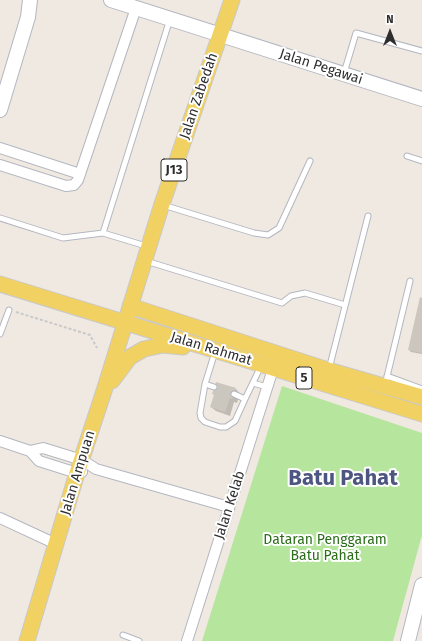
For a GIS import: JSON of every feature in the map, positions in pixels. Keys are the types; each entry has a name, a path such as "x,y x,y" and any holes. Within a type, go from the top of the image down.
{"main road":[{"name":"Jalan Zabedah","path":"130,306 162,204 232,0"},
{"name":"Jalan Rahmat","path":"0,284 422,414"},
{"name":"Jalan Ampuan","path":"27,641 79,466 130,306"},
{"name":"Jalan Rahmat","path":"130,306 328,370 386,381 422,398"},
{"path":"104,391 130,357 144,350 162,345 216,351"}],"street":[{"path":"0,110 3,89 28,17 30,0"},
{"path":"28,17 41,0"},
{"name":"Jalan Pegawai","path":"111,0 422,99"},
{"path":"0,165 66,186 74,185 78,180 136,8"},
{"path":"0,148 80,174"},
{"name":"Jalan Kelab","path":"187,641 267,388 267,367"},
{"path":"0,441 30,451 39,460 96,469 230,507"},
{"path":"0,518 56,544"},
{"path":"408,641 422,585"}],"lane":[{"path":"103,233 170,18"},
{"path":"344,74 356,33 422,51"},
{"path":"407,156 422,161"},
{"path":"162,204 254,234 268,235 279,228 310,161"},
{"path":"328,370 368,216"},
{"path":"0,218 63,238 103,233 147,254 282,303 291,296 305,293 345,305"},
{"path":"410,281 386,381 422,389"},
{"path":"0,334 9,310"},
{"path":"216,351 205,384 200,413 201,418 205,422 220,427 226,427 235,421 253,383 267,367"},
{"path":"253,383 267,388"},
{"path":"205,384 214,387"},
{"path":"234,394 245,399"},
{"path":"123,636 139,641"}],"path":[{"path":"9,310 90,335 97,348"}],"green space":[{"name":"Dataran Penggaram Batu Pahat","path":"282,386 422,433 422,535 393,641 202,641"}],"building":[{"path":"420,297 422,298 422,353 408,350"},
{"path":"216,382 236,388 232,399 230,398 225,412 210,407"}],"district":[{"name":"Batu Pahat","path":"343,479"}]}
